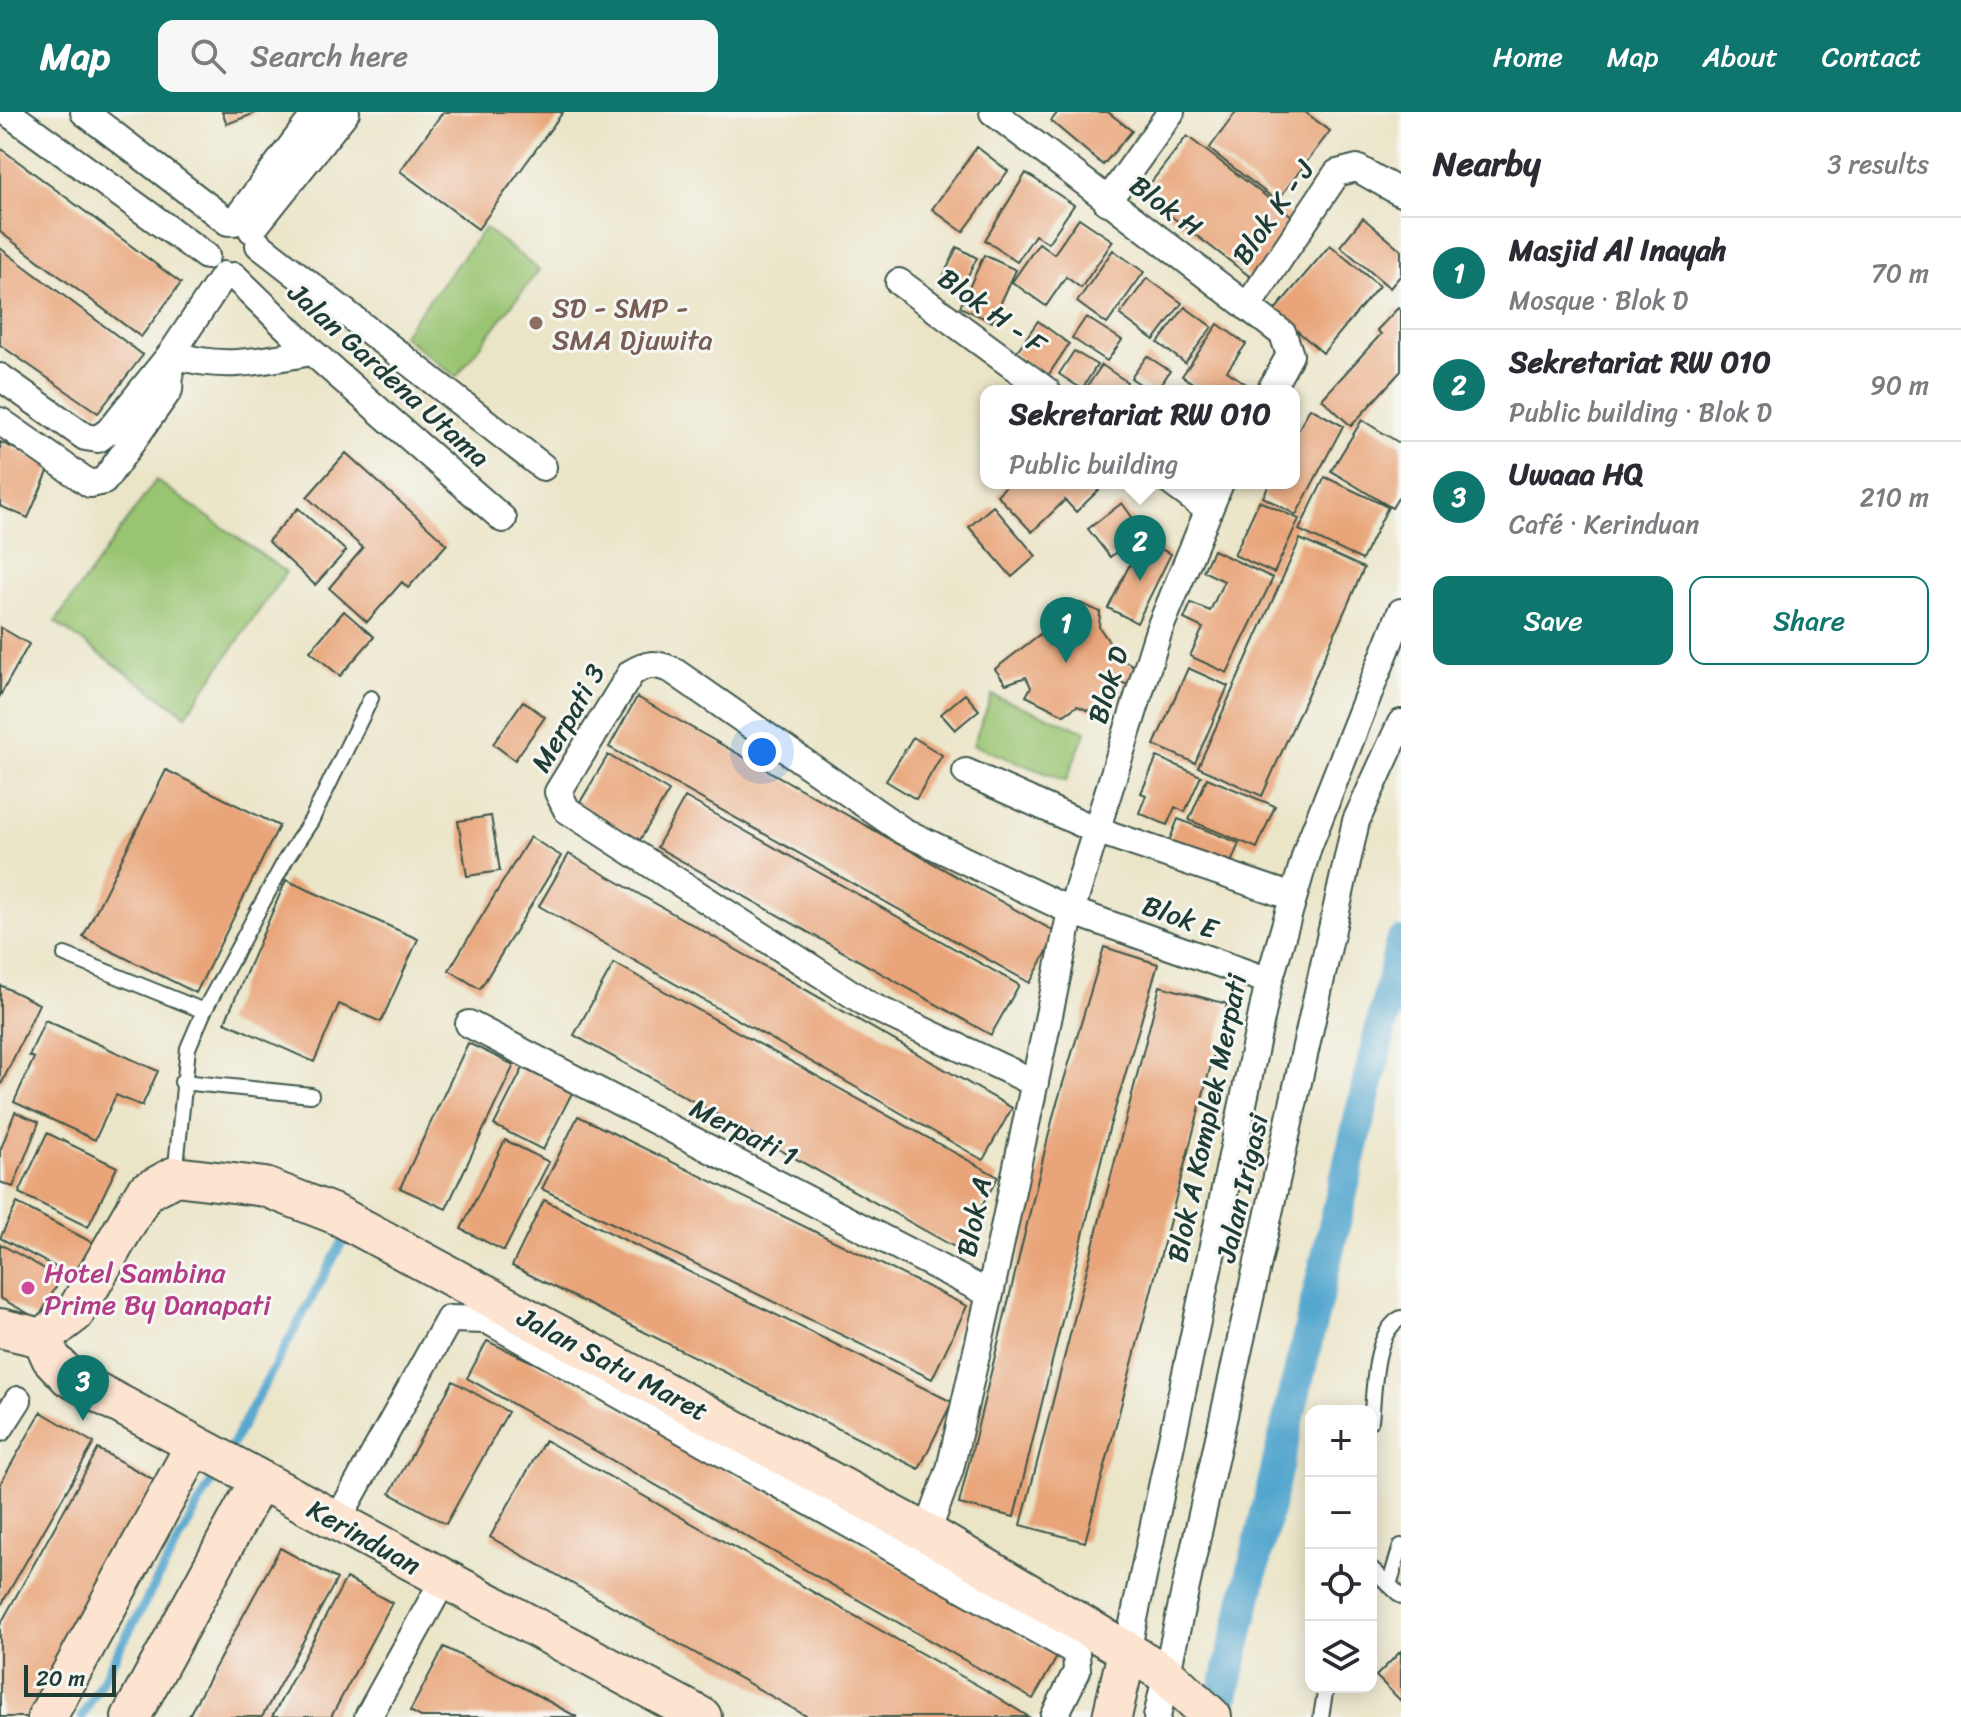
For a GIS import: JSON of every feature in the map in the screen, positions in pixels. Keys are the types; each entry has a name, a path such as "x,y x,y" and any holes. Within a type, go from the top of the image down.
{"street":[{"name":"Jalan Gardena Utama","path":"7,112 221,269 503,519"},
{"name":"Jalan Gardena Utama","path":"84,112 244,230 543,467"},
{"path":"244,230 317,112"},
{"path":"0,377 85,437 98,439 109,431 163,364 221,269 212,231 244,230 346,112"},
{"name":"Blok H","path":"993,112 1283,334 1290,355 1273,385"},
{"path":"1107,202 1171,112"},
{"name":"Blok K - J","path":"1247,307 1337,173 1357,168 1401,193"},
{"path":"221,269 244,273 257,262 244,230"},
{"name":"Blok H - F","path":"899,282 1039,385"},
{"path":"163,364 237,364 312,352"},
{"path":"0,421 90,484 104,481 169,390 163,364"},
{"path":"1180,489 1207,509"},
{"name":"Blok D","path":"1071,911 1159,630 1217,489"},
{"name":"Blok A Komplek Merpati","path":"1127,1652 1269,981 1318,819 1401,612"},
{"name":"Merpati 3","path":"1035,1083 869,1005 579,820 560,801 558,792 631,673 644,664 657,663 672,670 903,831 1071,911"},
{"name":"Jalan Irigasi","path":"1157,1717 1175,1682 1356,821 1401,723"},
{"name":"Blok E","path":"966,772 1096,830 1293,897"},
{"name":"Blok E","path":"1071,911 1269,981"},
{"name":"Blok A","path":"927,1533 950,1469 1071,911"},
{"name":"Merpati 1","path":"469,1024 990,1294"},
{"path":"0,1328 42,1338 75,1313 144,1193 175,1176"},
{"name":"Jalan Satu Maret","path":"175,1176 265,1187 337,1215 927,1533 1175,1682 1212,1717"},
{"path":"337,1521 449,1319 487,1320 1076,1652 1077,1671 1054,1717"},
{"name":"Kerinduan","path":"42,1338 51,1358 69,1377 443,1581 702,1717"},
{"path":"0,1428 18,1400"},
{"path":"47,1717 196,1448"},
{"path":"131,1717 255,1480"},
{"path":"368,1717 443,1581"},
{"path":"1112,1717 1127,1652"}],"lane":[{"path":"175,1176 182,1082 188,1048 204,1011 286,859 311,821 371,698"},
{"path":"65,955 204,1011"},
{"path":"182,1082 311,1095"},
{"path":"1373,1405 1383,1338 1393,1323 1401,1318"},
{"path":"1389,1585 1401,1546"},
{"path":"1377,1574 1401,1596"},
{"path":"1321,1717 1325,1693"}],"green space":[{"path":"485,228 539,270 456,377 402,335"},
{"path":"156,480 286,572 186,715 55,622"},
{"path":"992,695 1086,731 1066,781 973,745"}],"building":[{"path":"222,112 258,112 227,124"},
{"path":"443,112 563,112 478,229 400,171"},
{"path":"1058,112 1108,112 1132,131 1103,165 1051,121"},
{"path":"1236,112 1305,112 1330,131 1277,201 1209,149"},
{"path":"1187,136 1297,220 1252,278 1142,194"},
{"path":"977,147 1008,171 963,232 932,209"},
{"path":"0,148 181,283 141,337 0,232"},
{"path":"1026,173 1074,205 1048,243 1035,235 1017,262 985,240"},
{"path":"1079,218 1113,241 1081,288 1066,277 1046,306 1012,282 1039,243 1054,254"},
{"path":"1363,218 1401,250 1401,275 1390,288 1340,246"},
{"path":"1330,245 1379,286 1323,353 1274,311"},
{"path":"957,247 977,258 961,289 942,279"},
{"path":"0,248 143,355 98,413 0,345"},
{"path":"1113,250 1144,272 1107,324 1077,302"},
{"path":"984,255 1016,270 992,322 960,307"},
{"path":"1147,278 1182,303 1154,340 1120,315"},
{"path":"1185,307 1212,327 1185,363 1158,343"},
{"path":"1398,308 1401,311 1401,371 1351,426 1322,399 1381,334 1377,330"},
{"path":"1086,317 1122,340 1107,361 1072,338"},
{"path":"1038,321 1069,344 1047,377 1015,354"},
{"path":"1218,324 1246,344 1227,371 1248,385 1196,385 1182,376"},
{"path":"1074,351 1097,365 1084,385 1076,385 1059,374"},
{"path":"1147,356 1170,371 1161,385 1141,385 1131,378"},
{"path":"1102,365 1127,382 1125,385 1088,385"},
{"path":"1310,408 1343,426 1296,515 1263,497 1267,489 1300,489 1300,427"},
{"path":"1362,420 1401,444 1401,493 1392,508 1331,471"},
{"path":"0,442 51,465 28,518 0,506"},
{"path":"346,453 447,544 408,588 402,582 367,622 329,588 363,548 307,497"},
{"path":"1325,477 1388,507 1362,560 1299,530"},
{"path":"1003,489 1100,489 1076,512 1065,500 1032,532 997,495"},
{"path":"1259,501 1299,519 1274,573 1234,555"},
{"path":"1122,503 1142,531 1110,557 1088,529"},
{"path":"993,506 1036,556 1012,577 969,527"},
{"path":"298,508 346,551 315,585 268,541"},
{"path":"1300,539 1364,568 1262,796 1198,767"},
{"path":"1142,540 1171,554 1137,623 1108,608"},
{"path":"1213,550 1273,578 1227,673 1190,656 1203,628 1184,619 1191,603 1210,611 1224,581 1203,571"},
{"path":"1080,603 1100,612 1099,627 1121,659 1138,668 1130,686 1113,679 1097,714 1077,706 1064,715 1026,696 1031,687 1026,677 1006,684 995,669"},
{"path":"344,611 374,637 340,676 310,651"},
{"path":"0,627 29,644 0,696"},
{"path":"1188,668 1228,686 1195,763 1154,745"},
{"path":"965,694 979,710 955,730 941,714"},
{"path":"637,697 1057,933 1030,983 609,747"},
{"path":"523,701 545,717 515,760 493,744"},
{"path":"913,737 942,755 916,799 886,781"},
{"path":"608,755 669,791 640,840 579,804"},
{"path":"1157,757 1201,776 1185,812 1175,807 1167,825 1139,813 1146,795 1141,793"},
{"path":"166,770 279,826 196,993 83,937"},
{"path":"1207,778 1275,806 1257,848 1189,820"},
{"path":"685,797 1019,985 991,1035 657,847"},
{"path":"491,816 500,871 467,876 458,821"},
{"path":"1178,819 1239,843 1227,873 1166,849"},
{"path":"530,837 561,856 480,989 449,970"},
{"path":"569,854 1012,1108 983,1160 539,906"},
{"path":"286,880 418,939 381,1022 339,1004 314,1062 225,1022"},
{"path":"1104,947 1158,964 1109,1129 1014,1517 959,1504 1054,1113"},
{"path":"614,963 998,1177 958,1249 574,1035"},
{"path":"0,985 39,1004 0,1087"},
{"path":"1160,986 1227,1004 1085,1542 1021,1525"},
{"path":"45,1020 158,1071 142,1106 116,1095 95,1140 14,1102 34,1058 29,1056"},
{"path":"468,1043 514,1065 446,1209 400,1188"},
{"path":"523,1068 572,1093 543,1150 494,1125"},
{"path":"15,1112 39,1122 13,1187 0,1182 0,1151"},
{"path":"578,1116 967,1306 932,1379 542,1189"},
{"path":"47,1133 117,1167 88,1227 19,1193"},
{"path":"505,1140 549,1162 504,1251 461,1229"},
{"path":"544,1200 952,1402 919,1469 512,1266"},
{"path":"17,1203 97,1245 78,1279 0,1238"},
{"name":"Hotel Sambina Prime By Danapati","path":"0,1244 61,1278 38,1319 0,1298"},
{"path":"487,1341 560,1375 1057,1657 1033,1699 467,1378"},
{"path":"453,1381 508,1412 446,1524 390,1493"},
{"path":"41,1412 94,1443 0,1607 0,1484"},
{"path":"545,1440 1029,1717 808,1717 490,1537"},
{"path":"98,1449 156,1481 26,1717 0,1717 0,1625"},
{"path":"280,1548 337,1579 262,1717 188,1717"},
{"path":"346,1578 392,1603 331,1717 272,1717"},
{"path":"444,1647 577,1717 421,1717 410,1711"},
{"path":"1401,1651 1401,1701 1377,1677"}],"waterway":[{"path":"1218,1717 1401,943"},
{"path":"228,1452 345,1237"},
{"path":"82,1717 219,1468"}],"place":[{"name":"SD - SMP - SMA Djuwita","path":"536,323"},
{"name":"Sekretariat RW 010","path":"1140,581"},
{"name":"Masjid Al Inayah","path":"1066,663"},
{"name":"Hotel Sambina Prime By Danapati","path":"28,1288"},
{"name":"Uwaaa HQ","path":"83,1421"}]}
